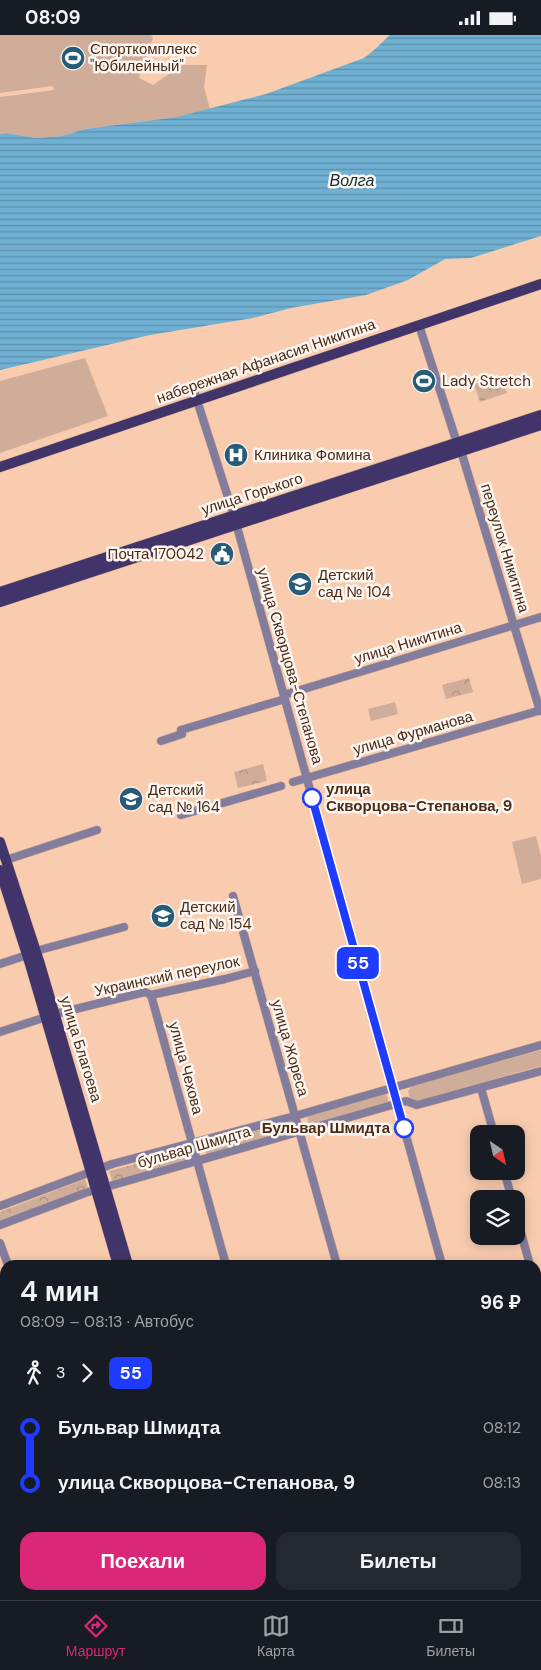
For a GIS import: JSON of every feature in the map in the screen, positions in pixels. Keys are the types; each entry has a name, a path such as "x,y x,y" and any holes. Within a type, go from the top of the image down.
{"main road":[{"name":"набережная Афанасия Никитина","path":"0,467 196,397 541,279"},
{"name":"набережная Афанасия Никитина","path":"0,461 541,285"},
{"name":"улица Горького","path":"459,447 541,415"},
{"name":"улица Горького","path":"0,601 235,520 459,447 541,425"},
{"name":"улица Горького","path":"0,592 235,520"},
{"name":"улица Благоева","path":"0,842 3,864 32,953 96,1170 117,1260"},
{"name":"улица Благоева","path":"101,1189 126,1260"}],"street":[{"name":"переулок Никитина","path":"419,325 459,447 540,710"},
{"name":"улица Скворцова-Степанова","path":"196,397 235,520 441,1260"},
{"name":"улица Никитина","path":"160,741 182,734 181,730 541,617"},
{"name":"улица Фурманова","path":"293,782 540,710"},
{"path":"181,815 281,786"},
{"path":"3,864 97,830"},
{"name":"улица Жореса","path":"233,896 336,1260"},
{"path":"0,964 124,927"},
{"name":"Украинский переулок","path":"0,1032 50,1015 145,992 152,995 254,971"},
{"name":"улица Чехова","path":"152,995 225,1260"},
{"name":"бульвар Шмидта","path":"0,1206 96,1170 295,1116 541,1045"},
{"name":"бульвар Шмидта","path":"0,1225 101,1189 197,1160 406,1101 417,1105 541,1071"},
{"path":"481,1087 492,1125"},
{"path":"0,1243 6,1260"},
{"path":"524,1245 529,1260"}],"green space":[{"path":"0,35 151,35 153,38 139,78 153,85 182,65 207,65 204,87 210,109 177,117 85,129 62,136 36,138 6,133 0,134 0,97 54,90 53,86 0,93"},
{"path":"85,358 108,416 0,453 0,381"},
{"path":"501,375 507,393 480,402 474,384"},
{"path":"469,678 473,692 446,699 442,685"},
{"path":"395,702 398,714 371,721 368,709"},
{"path":"263,764 267,781 238,788 234,772"},
{"path":"536,836 541,856 541,879 522,884 512,842"},
{"path":"541,1050 541,1066 417,1101 410,1098 408,1091 412,1086"},
{"path":"386,1094 389,1103 309,1125 307,1116"},
{"path":"295,1120 297,1129 206,1154 204,1146"},
{"path":"188,1150 191,1159 112,1181 109,1171"},
{"path":"85,1179 88,1188 0,1222 0,1212"}],"water":[{"name":"Волга","path":"390,35 541,35 541,236 471,258 445,259 408,280 366,295 291,308 253,318 150,335 0,370 0,134 6,133 36,138 62,136 85,129 177,117 266,94 364,58"}],"bus line":[{"name":"55","path":"312,798 404,1128"}],"place":[{"name":"Спорткомплекс \"Юбилейный\"","path":"73,58"},
{"name":"Lady Stretch","path":"424,381"},
{"name":"Клиника Фомина","path":"236,455"},
{"name":"Почта 170042","path":"222,554"},
{"name":"Детский сад № 104","path":"300,584"},
{"name":"улица Скворцова-Степанова, 9","path":"312,798"},
{"name":"Детский сад № 164","path":"131,799"},
{"name":"Детский сад № 154","path":"163,916"},
{"name":"Бульвар Шмидта","path":"404,1128"}]}
